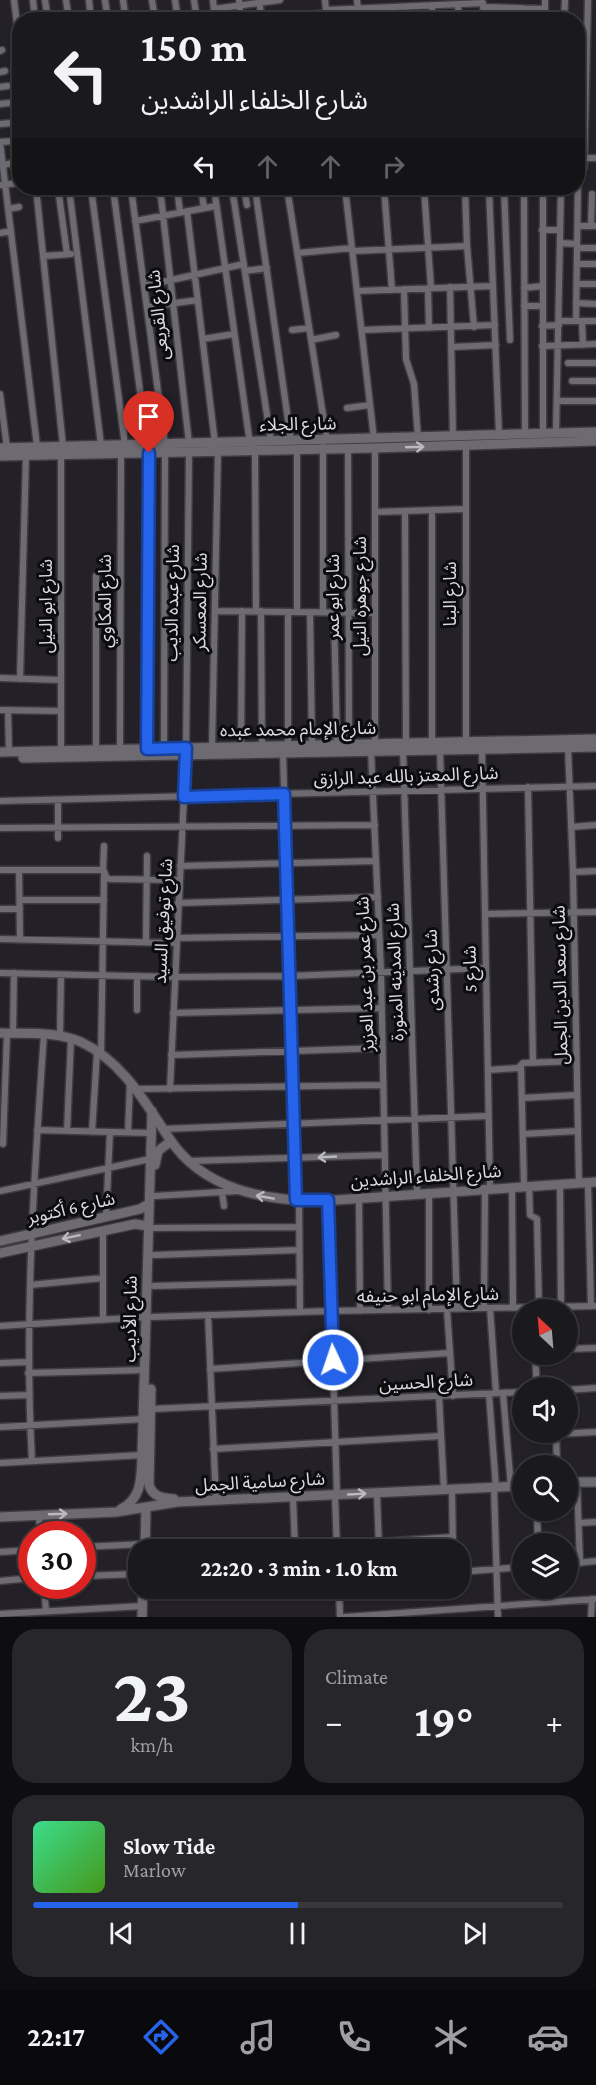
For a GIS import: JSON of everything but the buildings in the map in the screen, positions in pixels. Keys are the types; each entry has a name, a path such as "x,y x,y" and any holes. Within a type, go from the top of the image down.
{"street":[{"path":"213,0 214,12"},
{"path":"214,9 239,3 280,0"},
{"path":"357,0 358,12"},
{"path":"373,0 373,8"},
{"path":"533,0 533,9"},
{"path":"339,12 400,5 460,3 483,3 498,8 545,9 545,0"},
{"path":"585,116 588,0"},
{"path":"387,8 387,12"},
{"path":"498,8 498,12"},
{"path":"587,17 596,17"},
{"path":"586,73 596,73"},
{"path":"0,87 8,86"},
{"path":"0,104 9,103"},
{"path":"0,124 11,123"},
{"path":"0,143 3,185 11,231 37,446"},
{"path":"578,226 594,226 594,194"},
{"name":"شارع ابو النيل","path":"37,195 62,450 61,754"},
{"path":"59,195 67,254"},
{"path":"70,195 101,445"},
{"name":"شارع المكاوي","path":"92,195 123,449 120,749"},
{"path":"114,195 148,448 147,749"},
{"path":"132,195 165,448 164,748"},
{"name":"شارع القريعى","path":"158,195 171,280 189,448"},
{"name":"شارع المعسكر","path":"179,195 195,275 216,447 212,751"},
{"path":"202,195 204,208"},
{"path":"215,195 252,448 262,746"},
{"path":"233,195 271,441"},
{"path":"245,195 246,205"},
{"path":"256,195 291,441"},
{"path":"288,195 311,340 324,443 323,612"},
{"name":"شارع جوهره النيل","path":"346,195 374,444 373,747"},
{"path":"385,195 393,290"},
{"path":"424,195 429,328"},
{"path":"465,195 474,327"},
{"path":"489,195 499,435"},
{"path":"504,195 510,340"},
{"path":"524,195 525,435"},
{"path":"543,195 543,434"},
{"path":"556,433 561,195"},
{"path":"578,195 576,303 583,345"},
{"path":"135,221 216,206"},
{"path":"8,209 19,207"},
{"path":"542,230 560,230"},
{"path":"0,233 11,231"},
{"path":"560,243 596,248"},
{"path":"298,253 467,246"},
{"path":"44,256 77,253"},
{"path":"577,264 596,264"},
{"path":"144,286 225,268 267,268"},
{"path":"577,284 596,284"},
{"path":"357,291 493,286"},
{"path":"524,288 542,286"},
{"path":"450,287 453,437"},
{"path":"404,289 406,358 414,384 418,438"},
{"path":"147,307 198,300"},
{"path":"576,303 596,303"},
{"path":"524,306 542,306"},
{"path":"542,326 596,321"},
{"path":"362,330 495,325"},
{"path":"292,330 309,328"},
{"path":"203,339 234,334"},
{"path":"311,340 336,335"},
{"path":"542,346 596,344"},
{"path":"452,347 496,345"},
{"path":"568,363 596,363"},
{"path":"572,381 596,381"},
{"path":"0,394 3,448"},
{"path":"557,401 596,401"},
{"path":"347,408 370,405"},
{"name":"شارع الجلاء","path":"252,448 271,441 466,446 499,435 596,432"},
{"name":"شارع الجلاء","path":"3,448 37,446 62,450 216,447 297,450 324,443 348,449 418,438 453,437 479,440 596,441"},
{"name":"شارع الجلاء","path":"0,456 26,455 101,445 123,449"},
{"name":"شارع البنا","path":"466,446 466,742"},
{"name":"شارع عبده الديب","path":"186,751 189,448"},
{"name":"شارع ابو عمر","path":"348,449 349,744"},
{"path":"297,450 297,612"},
{"path":"20,679 26,455"},
{"path":"375,512 465,509"},
{"path":"432,510 432,742"},
{"name":"شارع المدينه المنورة","path":"405,511 405,791 417,1193"},
{"path":"96,576 96,750"},
{"path":"215,611 375,613"},
{"path":"241,747 242,611"},
{"path":"288,612 284,794 300,1250 300,1312"},
{"path":"310,612 312,745"},
{"path":"334,612 337,744"},
{"path":"0,678 61,680"},
{"path":"0,710 61,711"},
{"path":"5,752 8,710"},
{"name":"شارع الإمام محمد عبده","path":"0,758 61,754 373,747 440,750 466,742 596,739"},
{"name":"شارع الإمام محمد عبده","path":"405,747 432,742 482,749 596,747"},
{"name":"شارع الإمام محمد عبده","path":"212,751 241,747 262,746 285,749 337,744 373,747"},
{"name":"شارع عمر بن عبد العزيز","path":"373,747 386,1155 388,1310"},
{"name":"شارع سعد الدين الجمل","path":"568,747 574,912 577,1131 588,1183 594,1306"},
{"name":"شارع الإمام محمد عبده","path":"5,752 61,754 96,750 164,748 186,751"},
{"name":"شارع 5","path":"482,749 488,1070 487,1308 496,1393"},
{"name":"شارع رشدى","path":"440,750 457,1309"},
{"name":"شارع توفيق السيد","path":"170,1089 186,751"},
{"name":"شارع المعتز بالله عبد الرازق","path":"0,801 596,786"},
{"path":"528,787 532,1063"},
{"path":"58,800 58,838"},
{"path":"0,828 375,825"},
{"path":"571,827 596,825"},
{"path":"92,1132 103,976 104,846"},
{"path":"146,942 147,856"},
{"path":"180,866 376,861"},
{"path":"0,870 103,871"},
{"path":"19,870 21,940"},
{"path":"103,871 107,878 180,880"},
{"path":"573,872 596,871"},
{"path":"178,903 378,897"},
{"path":"20,900 104,900"},
{"path":"0,909 20,909"},
{"path":"485,914 596,912"},
{"path":"0,939 146,942 379,934"},
{"path":"0,973 175,977 290,976 485,968"},
{"path":"3,1144 7,1033 14,973"},
{"path":"60,1036 61,975"},
{"path":"137,976 137,1010"},
{"path":"173,1013 382,1008"},
{"name":"شارع الخلفاء الراشدين","path":"7,1033 44,1034 71,1038 99,1053 133,1085 152,1110 163,1129 167,1143 216,1181 259,1196 328,1200 588,1183"},
{"path":"32,1461 28,1395 30,1285 44,1034"},
{"path":"67,1131 71,1038"},
{"path":"171,1055 383,1048"},
{"path":"488,1070 521,1066 523,1063 576,1061"},
{"path":"521,1066 523,1134 530,1215 537,1219 535,1299"},
{"path":"128,1132 133,1085 170,1089 383,1085"},
{"path":"522,1098 576,1095"},
{"name":"شارع الأديب","path":"152,1110 150,1133 152,1200"},
{"path":"163,1129 488,1116"},
{"path":"37,1130 150,1133 167,1143"},
{"path":"523,1134 577,1131"},
{"path":"106,1217 110,1132"},
{"name":"شارع الأديب","path":"167,1143 155,1159 152,1200 149,1317 150,1488 161,1498 193,1502"},
{"path":"188,1161 386,1155"},
{"path":"0,1191 150,1159"},
{"path":"560,1184 561,1299"},
{"path":"512,1187 513,1299"},
{"path":"152,1200 242,1191"},
{"path":"222,1192 224,1206"},
{"path":"429,1192 429,1310"},
{"path":"359,1198 360,1311"},
{"name":"شارع 6 أكتوبر","path":"0,1241 144,1208 152,1200"},
{"path":"328,1200 337,1539"},
{"name":"شارع 6 أكتوبر","path":"0,1253 140,1223 151,1227"},
{"path":"151,1227 299,1227"},
{"name":"شارع الأديب","path":"111,1512 129,1505 137,1495 142,1455 145,1370 153,1286 154,1255 151,1227"},
{"path":"103,1230 103,1320"},
{"path":"154,1255 300,1250"},
{"path":"30,1285 103,1278"},
{"path":"153,1286 300,1282"},
{"name":"شارع الإمام ابو حنيفه","path":"578,1306 594,1306"},
{"name":"شارع الإمام ابو حنيفه","path":"0,1326 149,1317 512,1308"},
{"path":"447,1309 453,1395"},
{"path":"208,1315 216,1501"},
{"path":"578,1349 596,1348"},
{"path":"210,1369 450,1353"},
{"path":"0,1363 28,1362"},
{"path":"28,1373 145,1370"},
{"path":"578,1389 596,1388"},
{"name":"شارع الحسين","path":"151,1409 512,1392"},
{"path":"496,1393 511,1487"},
{"path":"496,1393 495,1488 498,1617"},
{"path":"0,1396 28,1395"},
{"path":"437,1539 453,1537 441,1436 439,1396"},
{"path":"0,1427 144,1419"},
{"path":"578,1432 596,1431"},
{"path":"213,1449 441,1436"},
{"path":"0,1463 142,1455"},
{"path":"578,1482 596,1482"},
{"name":"شارع سامية الجمل","path":"0,1517 111,1512 167,1503 511,1487"},
{"path":"377,1494 379,1539"},
{"path":"292,1497 294,1539"},
{"path":"145,1539 146,1507"},
{"path":"39,1515 39,1521"},
{"path":"578,1517 580,1563 596,1561"},
{"path":"579,1523 596,1522"},
{"path":"96,1547 128,1547"},
{"path":"0,1552 18,1551"},
{"path":"470,1571 512,1568"},
{"path":"96,1576 128,1574"},
{"path":"0,1581 18,1579"},
{"path":"45,1599 46,1611"},
{"path":"142,1599 142,1617"},
{"path":"339,1599 340,1617"},
{"path":"345,1617 594,1599 592,1614"},
{"path":"0,1614 142,1606"}],"route":[{"path":"149,453 147,749 186,748 184,797 284,794 296,1200 328,1200 333,1360"}]}
